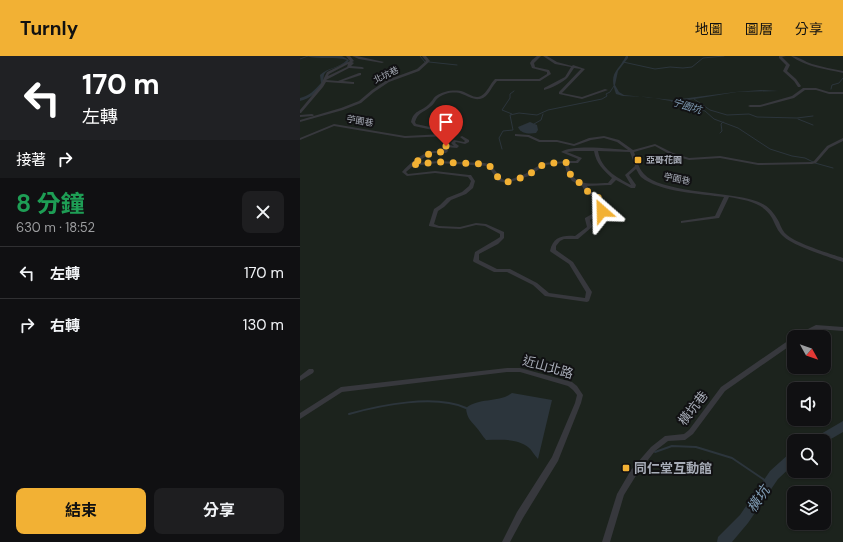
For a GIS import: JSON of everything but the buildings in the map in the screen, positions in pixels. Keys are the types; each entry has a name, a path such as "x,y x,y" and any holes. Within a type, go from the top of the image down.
{"street":[{"path":"300,112 325,80 328,73 352,61 348,56"},
{"path":"354,56 382,62"},
{"name":"北坑巷","path":"300,121 360,102 388,81 418,70 428,61 424,56"},
{"name":"苧園巷","path":"300,139 334,125 405,137 447,135 443,131 415,125 413,118 416,114 432,104 437,96 442,94 456,92 464,93 468,97 479,98 486,95 491,83 496,80 544,79 549,74 548,71 534,68 532,63 539,56"},
{"path":"545,56 556,63 583,69 560,93 582,98 606,90"},
{"path":"784,56 780,57 788,65 785,71 799,86"},
{"path":"792,56 799,61 811,65 843,72"},
{"path":"349,67 348,65 359,58"},
{"path":"544,89 566,78 574,66"},
{"path":"325,80 349,67 362,68"},
{"path":"338,82 360,74"},
{"path":"325,80 353,83"},
{"path":"750,106 760,106 793,97 804,89 816,89 829,93 843,93"},
{"path":"300,106 306,105"},
{"name":"北坑巷","path":"300,116 310,116 346,107"},
{"path":"516,135 529,136 539,141 574,145 590,139 604,137 618,141 632,151 636,166 627,175 634,185 633,187 615,178 600,166 596,150"},
{"path":"462,137 468,141 465,143 455,141 453,143 457,146 456,147 444,146 445,152 432,152 411,165 404,172 407,175 435,172 469,176 473,181 464,193 449,198 436,210 431,225 460,228 476,224 486,225 502,232 502,238 495,244 483,248 477,253 476,261 496,271 508,270 534,284 547,295 587,300 589,292 571,263 553,252 553,247 561,237 567,236 576,238 590,227 587,219 604,210 599,198 588,192 584,185"},
{"path":"411,165 438,162 484,164 489,165 500,180 507,182 527,176 544,164 577,162 580,158 563,152 565,150 632,151 655,145 672,154 689,159 720,157 758,164 814,162 828,147 843,140"},
{"path":"566,162 569,172 574,180 584,185 608,184 615,178"},
{"name":"苧園巷","path":"636,166 643,176 656,183 746,199 762,205 771,212 786,236 843,260"},
{"path":"683,222 709,219 717,216 727,196"},
{"path":"811,330 816,327 843,329"},
{"name":"橫坑巷","path":"606,542 621,494 628,481 653,449 667,438 685,436 691,432 723,389 787,345"},
{"name":"近山北路","path":"300,416 341,390 436,378 507,370 520,370 570,384 580,395 556,459 520,515 506,542"},
{"path":"300,379 311,371"}],"shaded area":[{"path":"300,56 843,56 843,542 300,542"},
{"path":"306,56 342,56 349,60 347,63 326,72 320,88 311,96 300,101 300,98 312,92 321,83 320,75 347,60"},
{"path":"626,56 628,56 628,58 618,71 615,85 619,92 624,95 641,97 623,96 616,94 613,81 615,73"},
{"path":"761,90 779,91 737,92 676,102 654,98 673,100 735,92"},
{"path":"530,122 537,125 538,130 536,133 523,132 519,129 518,127"},
{"path":"512,393 552,400 538,459 529,448 519,442 508,440 486,440 468,417 466,408 471,405 477,402 501,398"}],"waterway":[{"path":"300,59 308,56"},
{"path":"420,56 425,62"},
{"path":"623,62 655,69 670,67 683,68 692,67 703,58 724,56"},
{"path":"429,62 457,65"},
{"path":"831,89 832,85 839,83 843,78"},
{"path":"502,149 499,138 503,131 513,130 510,115 519,113 537,115 548,110 602,99 607,96 606,94 610,92 614,86"},
{"path":"512,114 502,110 510,98 510,94 514,91"},
{"path":"694,99 710,110 727,115 749,114 757,117 797,118 813,116"},
{"name":"宁園坑","path":"671,101 705,111 714,119 723,122"},
{"path":"534,124 541,120 543,114"},
{"path":"798,119 813,125"},
{"path":"720,133 722,131 721,124 723,122"},
{"name":"宁園坑","path":"723,122 738,128 770,149 792,156 805,158 815,163 833,168"},
{"path":"349,414 392,404 424,401 453,404 466,408"},
{"name":"橫坑","path":"830,434 843,426"},
{"path":"655,452 672,446 696,447 732,458 769,483"},
{"name":"橫坑","path":"723,542 744,519 774,475 787,463"}],"place":[{"name":"亞哥花園","path":"638,160"},
{"name":"同仁堂互動館","path":"626,468"}],"route":[{"path":"446,146 444,146 445,152 432,152 411,165 415,166 438,162 484,164 489,165 500,180 507,182 527,176 544,164 566,162 569,172 574,180 584,185 588,192 599,198 604,210 602,211"}]}
